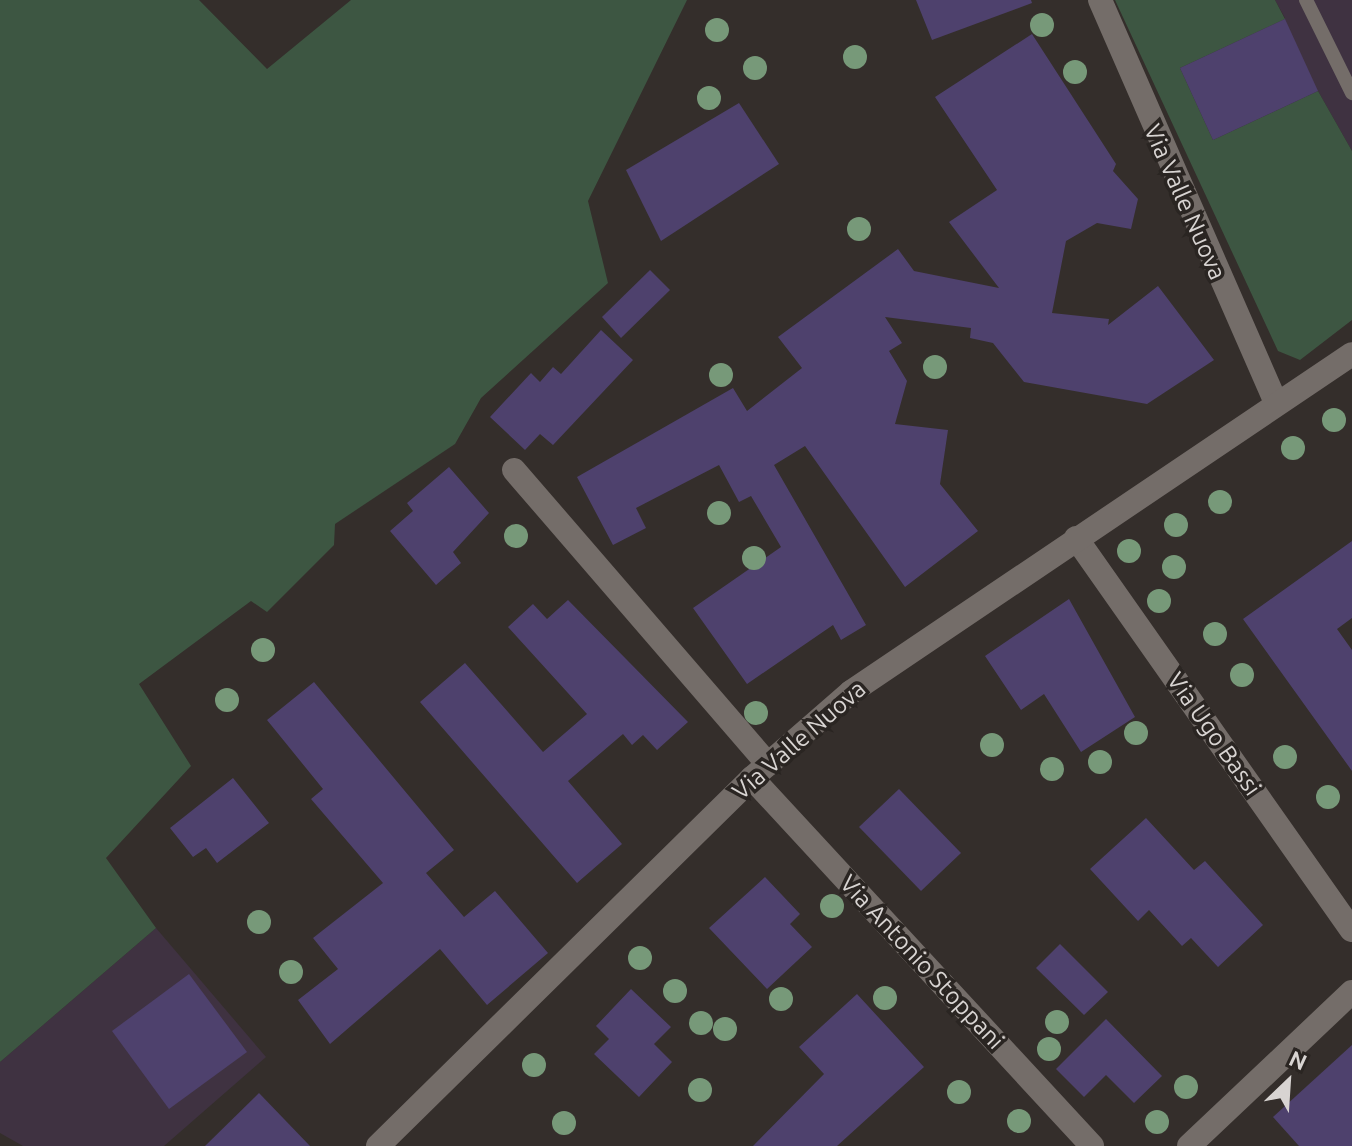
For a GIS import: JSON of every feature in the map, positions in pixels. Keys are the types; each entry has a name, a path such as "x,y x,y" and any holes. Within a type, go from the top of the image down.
{"street":[{"name":"Via Valle Nuova","path":"1100,0 1276,402"},
{"name":"Via Valle Nuova","path":"378,1146 760,771 851,692 1276,402 1352,354"},
{"name":"Via Antonio Stoppani","path":"514,470 760,771 1092,1146"},
{"name":"Via Ugo Bassi","path":"1076,538 1352,930"},
{"path":"1189,1146 1352,992"}],"lane":[{"path":"1306,0 1352,93"}],"shaded area":[{"path":"1275,0 1352,0 1352,151 1318,91 1213,140 1180,68 1285,18"},
{"path":"156,928 266,1057 164,1146 23,1146 0,1133 0,1062"}],"green space":[{"path":"0,0 199,0 267,69 351,0 687,0 588,201 608,283 481,398 455,444 335,524 334,545 267,612 251,601 139,684 191,766 106,858 156,928 0,1062"},
{"path":"1115,0 1275,0 1285,19 1180,68 1213,140 1318,91 1352,151 1352,320 1300,360 1278,351"}],"building":[{"path":"916,0 1031,0 1032,3 932,40"},
{"path":"1285,19 1318,91 1213,140 1180,68"},
{"path":"1032,34 1116,164 1113,171 1138,199 1131,229 1097,223 1066,241 1052,313 1109,319 1108,325 1158,286 1214,360 1147,404 1024,382 993,343 970,338 971,328 885,317 902,343 889,351 907,381 895,424 948,430 940,484 978,531 905,587 805,446 774,465 866,625 841,640 833,625 747,684 693,608 781,547 751,496 739,502 719,465 636,508 646,528 613,545 577,477 733,388 747,411 802,368 778,337 898,249 914,271 999,288 949,222 997,190 935,97"},
{"path":"739,103 779,164 661,241 626,170"},
{"path":"650,270 670,290 621,338 602,317"},
{"path":"601,330 633,360 553,445 540,434 525,450 490,417 531,373 540,382 553,367 561,374"},
{"path":"449,467 489,513 453,552 461,563 436,585 390,531 413,511 407,503"},
{"path":"1352,541 1352,618 1337,629 1352,650 1352,771 1243,619"},
{"path":"1069,599 1135,717 1081,752 1044,694 1021,710 985,656"},
{"path":"568,600 688,722 657,750 643,735 632,745 623,734 568,781 622,844 577,883 420,702 465,663 543,752 587,714 508,627 533,604 547,619"},
{"path":"314,682 454,850 426,873 464,917 495,891 548,953 487,1005 440,949 330,1044 298,1000 338,969 313,938 383,883 311,799 323,789 267,720"},
{"path":"233,778 269,823 217,863 206,848 193,857 170,828"},
{"path":"899,789 961,853 921,891 859,827"},
{"path":"1146,818 1194,870 1205,861 1263,925 1218,967 1191,938 1182,946 1149,910 1138,921 1090,869"},
{"path":"765,877 800,914 790,924 812,947 767,989 709,928"},
{"path":"1060,944 1108,992 1084,1015 1036,968"},
{"path":"189,974 247,1052 169,1109 112,1031"},
{"path":"631,989 671,1027 654,1044 672,1062 639,1097 594,1054 609,1039 596,1026"},
{"path":"857,994 924,1067 837,1146 753,1146 824,1074 799,1047"},
{"path":"1106,1019 1162,1076 1134,1103 1106,1075 1084,1097 1056,1069"},
{"path":"1352,1045 1352,1146 1299,1146 1273,1117"},
{"path":"259,1093 310,1146 205,1146"}]}
